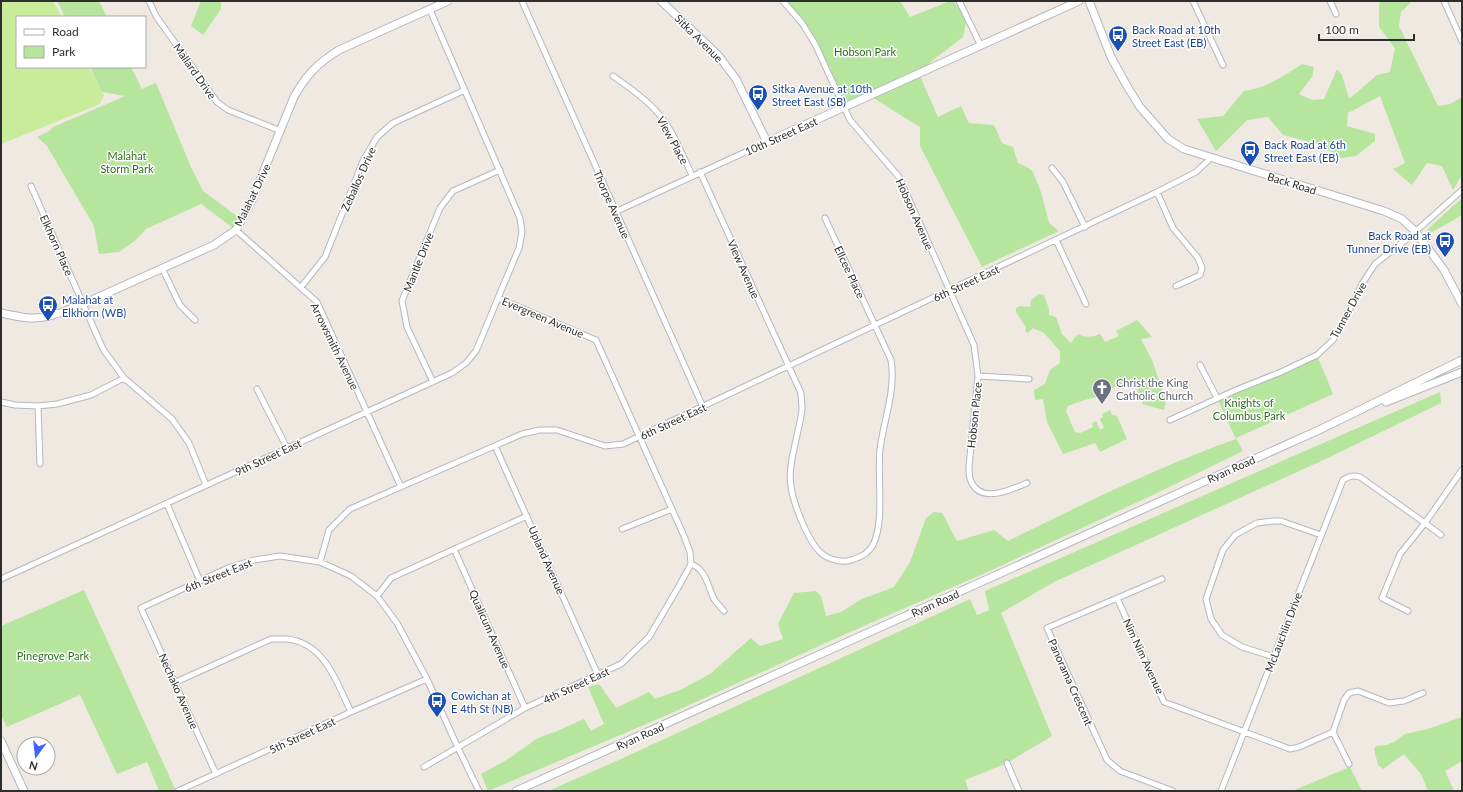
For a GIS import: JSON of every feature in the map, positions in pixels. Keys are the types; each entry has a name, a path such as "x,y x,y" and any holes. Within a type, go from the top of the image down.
{"street":[{"name":"Mallard Drive","path":"149,1 156,16 217,102 228,110 281,131"},
{"name":"Malahat Drive","path":"1,313 28,318 45,317 83,304 214,245 236,230 251,202 294,97 301,84 312,70 325,58 339,50 448,1"},
{"name":"Thorpe Avenue","path":"522,1 703,407"},
{"name":"Sitka Avenue","path":"661,1 718,55 736,78 767,142"},
{"name":"Hobson Avenue","path":"783,1 802,23 815,44 850,120 899,177 949,291"},
{"path":"959,1 981,46"},
{"name":"10th Street East","path":"615,212 692,175 844,108 1079,1"},
{"name":"Back Road","path":"1089,1 1111,57 1127,86 1140,107 1168,139 1184,149 1384,211 1402,220 1415,231 1444,270 1462,304"},
{"path":"1193,1 1223,65"},
{"path":"1330,1 1336,14"},
{"path":"1444,1 1462,40"},
{"name":"Evergreen Avenue","path":"430,10 520,218 522,232 519,248 498,298 596,340 684,536 690,552 691,564"},
{"name":"View Place","path":"613,76 640,96 657,112 668,128 692,175"},
{"name":"Zeballos Drive","path":"301,287 325,257 363,161 377,137 393,123 465,90"},
{"name":"6th Street East","path":"141,608 228,568 254,560 280,556 320,562 329,530 350,509 522,434 540,430 557,430 605,446 623,444 1157,192 1196,172 1211,158"},
{"path":"1052,168 1064,182 1085,227"},
{"name":"Mantle Drive","path":"433,382 407,327 402,301 440,208 453,191 500,170"},
{"name":"View Avenue","path":"700,172 801,393 802,408 792,463 790,485 793,498 810,538 820,552 831,559 848,562 862,556 872,547 879,530 880,450 892,385 893,371 891,360 875,326"},
{"name":"Elkhorn Place","path":"31,186 103,349 124,378 172,419 189,443 206,485"},
{"name":"Tunner Drive","path":"1170,420 1317,355 1333,340 1362,284 1375,264 1407,240 1415,231 1462,190"},
{"path":"1157,192 1173,228 1198,258 1202,268 1200,275 1176,286"},
{"name":"Ellcee Place","path":"825,218 875,326"},
{"name":"Arrowsmith Avenue","path":"236,230 317,302 401,487"},
{"path":"1056,240 1086,304"},
{"path":"162,268 180,305 195,320"},
{"name":"Hobson Place","path":"949,291 974,345 978,376 969,466 970,479 978,490 990,494 1004,492 1027,483"},
{"name":"9th Street East","path":"1,578 452,374 466,363 476,351 498,298"},
{"path":"1459,361 1462,355"},
{"name":"Ryan Road","path":"516,791 524,789 1354,414 1459,361"},
{"path":"1200,365 1217,398"},
{"name":"Ryan Road","path":"1354,414 1462,372"},
{"path":"978,376 1029,379"},
{"path":"1,402 15,405 38,406 58,404 91,395 124,378"},
{"path":"257,389 287,448"},
{"path":"38,406 40,464"},
{"name":"Upland Avenue","path":"495,446 598,675"},
{"path":"1408,611 1382,598 1400,554 1425,523 1462,470"},
{"name":"McLauchlin Drive","path":"1221,791 1343,480 1348,476 1360,477 1425,523"},
{"path":"166,504 200,581"},
{"path":"622,529 672,509"},
{"path":"377,596 391,578 527,516"},
{"path":"1274,657 1242,647 1222,635 1211,619 1206,599 1223,550 1235,535 1257,523 1282,521 1321,535"},
{"path":"1425,523 1441,535"},
{"name":"Qualicum Avenue","path":"454,549 525,708"},
{"path":"320,562 350,576 367,587 377,596 397,622 427,679 479,791"},
{"path":"691,564 697,566 702,572 715,601 724,611"},
{"name":"4th Street East","path":"424,767 525,708 621,664 649,636 691,564"},
{"name":"Panorama Crescent","path":"1162,579 1047,628 1107,760 1120,771 1173,791"},
{"name":"Nim Nim Avenue","path":"1117,598 1164,702 1290,749 1299,747 1333,732"},
{"name":"Nechako Avenue","path":"141,608 176,682 216,774"},
{"path":"176,682 271,639 287,639 299,642 312,648 322,658 331,670 351,712"},
{"name":"5th Street East","path":"178,791 427,679"},
{"path":"1350,764 1333,732 1344,700 1349,693 1358,691 1389,702 1404,701 1423,693"},
{"path":"1,741 24,791"},
{"path":"1007,763 1019,791"}],"green space":[{"path":"1,1 53,1 61,16 16,16 16,68 90,68 104,95 100,104 1,144"},
{"path":"57,1 99,1 106,16 64,16"},
{"path":"201,1 221,1 221,9 203,35 191,26"},
{"name":"Hobson Park","path":"791,1 900,1 910,17 953,1 967,17 963,37 933,60 919,74 938,117 961,106 969,123 994,125 1002,143 1013,147 1018,163 1027,167 1033,172 1042,195 1049,223 1059,231 982,267 920,146 920,127 870,96 844,108 815,44 786,4"},
{"path":"1380,1 1412,1 1401,12 1399,26 1438,106 1450,104 1462,97 1462,175 1453,190 1442,166 1427,163 1412,185 1393,169 1405,163 1380,96 1348,113 1347,126 1375,134 1375,141 1356,156 1341,158 1321,145 1283,135 1268,117 1247,120 1216,151 1197,119 1223,116 1244,91 1267,84 1282,77 1302,64 1314,67 1312,77 1299,94 1312,100 1324,99 1337,69 1342,75 1349,99 1377,75 1390,72 1395,48 1379,27"},
{"name":"Malahat Storm Park","path":"90,68 132,68 142,89 156,83 191,167 203,191 242,220 236,230 201,204 146,229 136,240 119,252 99,254 94,226 47,146 37,137 51,130 51,128 125,96 102,92"},
{"path":"1462,199 1462,215 1429,234 1427,230"},
{"path":"1039,294 1044,295 1049,309 1049,315 1056,317 1062,334 1071,343 1078,334 1089,337 1100,334 1105,342 1119,336 1116,331 1137,320 1152,337 1141,339 1152,360 1166,401 1164,410 1142,404 1143,401 1132,379 1101,393 1096,397 1068,406 1066,411 1075,432 1080,433 1093,427 1092,423 1096,421 1100,430 1104,428 1100,419 1103,417 1102,414 1110,410 1112,415 1117,416 1127,439 1100,452 1095,443 1063,454 1047,422 1043,399 1035,400 1034,390 1045,384 1050,370 1060,363 1060,351 1044,333 1033,328 1028,333 1025,331 1026,328 1016,312 1016,308 1020,306 1030,307 1031,300"},
{"name":"Knights of Columbus Park","path":"1317,355 1333,394 1236,438 1243,451 992,570 850,632 665,716 488,791 481,774 505,761 538,738 584,719 591,731 604,724 588,687 599,684 616,708 649,692 655,699 680,690 710,674 751,638 760,646 783,639 778,624 794,593 816,591 821,596 826,616 841,612 862,599 894,587 910,562 926,518 934,512 942,513 957,541 994,530 1008,541 1149,474 1236,439 1217,398"},
{"path":"1440,392 1441,403 1330,457 1054,582 1001,613 1052,736 1007,763 965,780 969,791 548,791 970,599 977,615 989,610 985,591"},
{"name":"Pinegrove Park","path":"84,590 176,791 159,791 147,762 117,774 80,695 7,727 1,715 1,626"},
{"path":"1462,717 1462,761 1445,771 1454,791 1428,791 1421,774 1404,754 1383,769 1378,765 1374,749 1376,746 1386,745 1394,742 1405,734 1428,729"},
{"path":"1350,767 1362,791 1292,791"}],"place":[{"name":"Back Road at 10th Street East (EB)","path":"1118,52"},
{"name":"Sitka Avenue at 10th Street East (SB)","path":"758,111"},
{"name":"Back Road at 6th Street East (EB)","path":"1250,167"},
{"name":"Back Road at Tunner Drive (EB)","path":"1445,258"},
{"name":"Malahat at Elkhorn (WB)","path":"48,322"},
{"name":"Christ the King Catholic Church","path":"1102,405"},
{"name":"Cowichan at E 4th St (NB)","path":"437,718"}]}
